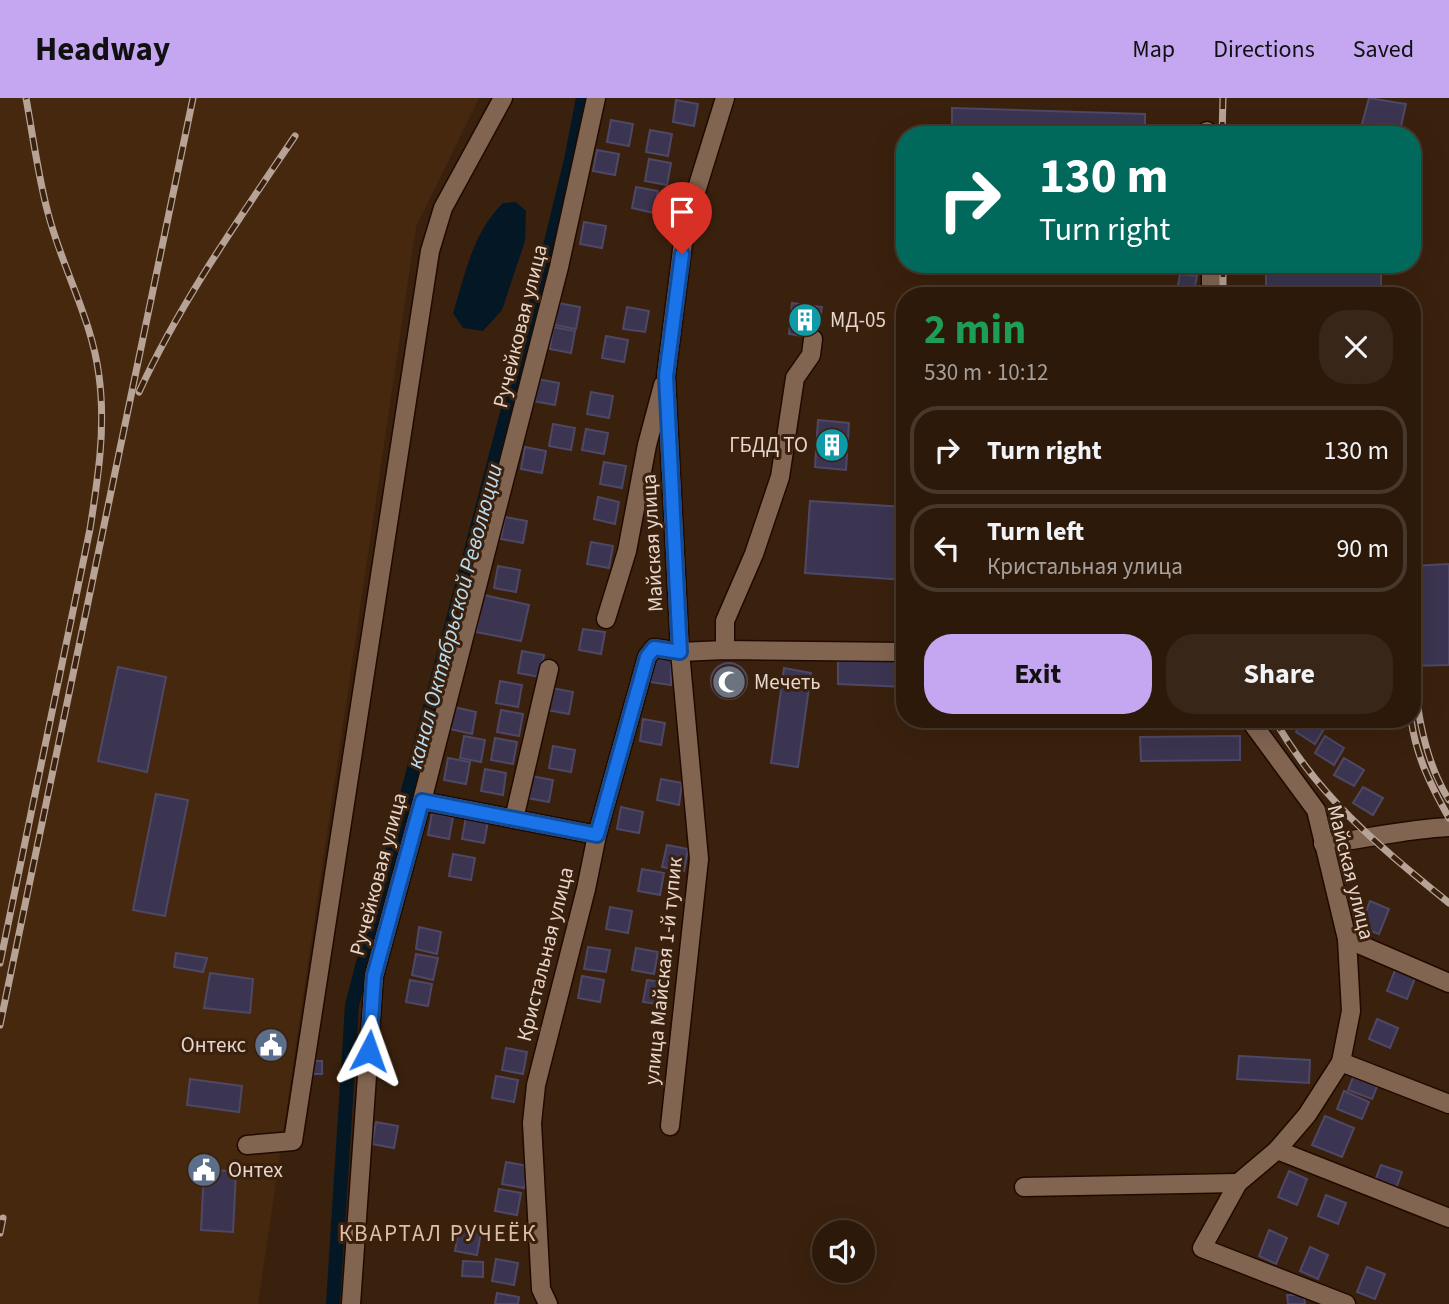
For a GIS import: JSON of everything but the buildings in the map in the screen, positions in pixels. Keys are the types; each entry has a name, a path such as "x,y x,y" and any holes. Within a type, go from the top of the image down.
{"street":[{"path":"247,1145 293,1141 430,251 443,208 503,98"},
{"name":"Ручейковая улица","path":"351,1304 374,976 422,801 559,267 596,98"},
{"name":"Майская улица","path":"606,619 627,551 653,418 666,376 685,227 725,98"},
{"path":"725,650 725,621 754,554 780,477 796,378 811,355 813,339"},
{"name":"Майская улица","path":"666,376 680,652"},
{"name":"Кристальная улица","path":"548,1304 541,1289 533,1137 536,1085 586,889 597,835 647,657 654,648 680,652"},
{"path":"680,652 896,652"},
{"name":"улица Майская 1-й тупик","path":"670,1126 699,859 680,652"},
{"path":"513,819 550,668"},
{"name":"Майская улица","path":"1255,728 1316,810 1347,939 1352,1011 1341,1062 1307,1115 1277,1150 1238,1183 1202,1248 1312,1297"},
{"path":"422,801 597,835"},
{"path":"1323,844 1415,828 1449,827"},
{"path":"1347,939 1449,983"},
{"path":"1341,1062 1449,1104"},
{"path":"1277,1150 1449,1218"},
{"path":"1024,1187 1238,1183"},
{"path":"1312,1297 1346,1304"}],"shaded area":[{"path":"0,98 479,98 416,227 258,1304 0,1304"}],"water":[{"path":"516,202 526,211 525,241 502,310 483,331 463,328 453,313 477,241 492,215 503,203"}],"waterway":[{"name":"канал Октябрьской Революции","path":"333,1304 352,1005 542,279 583,98"}],"railway":[{"path":"0,963 90,529 102,414 99,376 90,334 48,213 26,98"},
{"path":"0,1025 193,98"},
{"path":"1222,126 1223,98"},
{"path":"139,392 192,293 295,136"},
{"path":"1223,273 1223,287"},
{"path":"1421,726 1439,783 1449,800"},
{"path":"1280,728 1311,773 1352,820 1449,903"},
{"path":"1413,728 1425,770 1449,818"},
{"path":"0,1233 3,1218"}],"place":[{"name":"МД-05","path":"805,320"},
{"name":"ГБДД ТО","path":"832,445"},
{"name":"Мечеть","path":"729,682"},
{"name":"Онтекс","path":"271,1045"},
{"name":"Онтех","path":"204,1170"}],"district":[{"name":"КВАРТАЛ РУЧЕЁК","path":"438,1233"}],"route":[{"path":"369,1051 374,976 422,801 597,835 647,657 654,648 680,652 666,376 682,254"}]}
